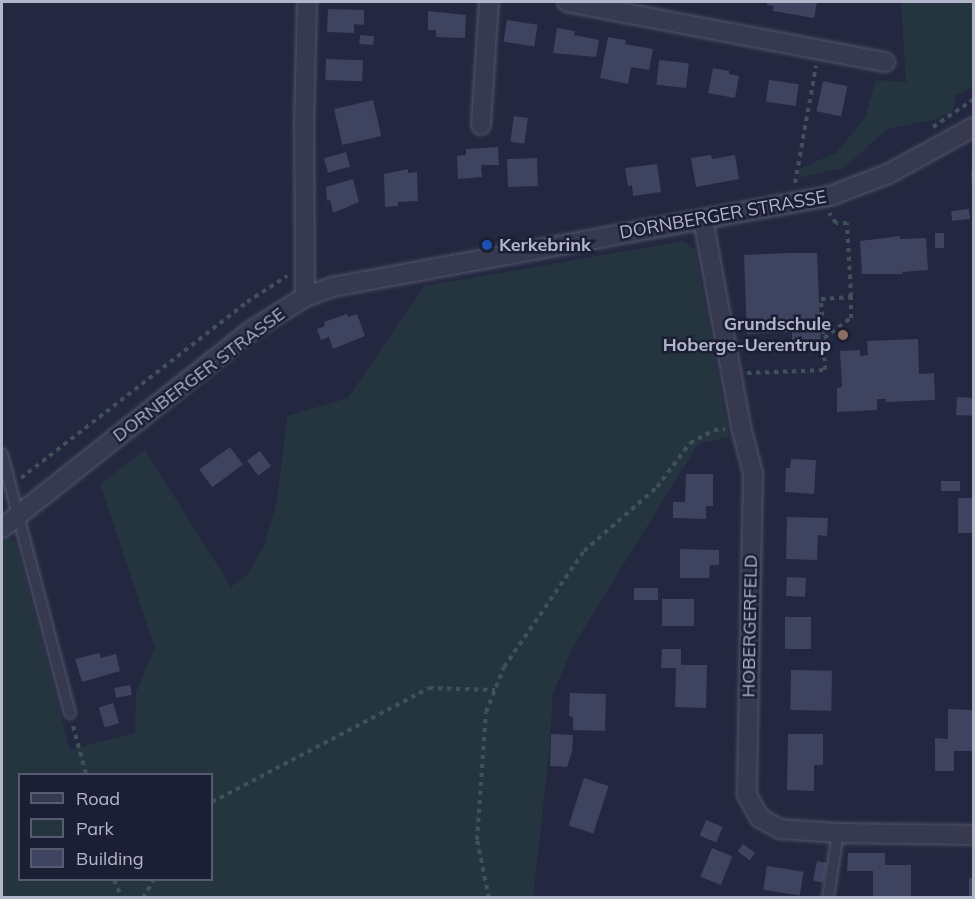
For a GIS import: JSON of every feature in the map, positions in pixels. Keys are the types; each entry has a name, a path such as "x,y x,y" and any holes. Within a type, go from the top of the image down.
{"street":[{"path":"305,297 304,135 308,2"},
{"path":"481,125 489,2"},
{"path":"567,2 885,62"},
{"name":"DORNBERGER STRASSE","path":"2,528 252,330 305,297 332,287 842,192 888,174 974,127"},
{"name":"HOBERGERFELD","path":"703,219 741,427 753,473 747,795 760,818 780,829 838,833 974,835"}],"lane":[{"path":"2,454 70,713"},
{"path":"828,897 838,833"}],"path":[{"path":"795,183 819,49"},
{"path":"823,339 851,318 847,223 836,223 827,210"},
{"path":"743,373 825,370 821,298 851,297"},
{"path":"489,897 477,840 486,712 504,667 584,551 657,487 690,443 714,430 741,427"},
{"path":"213,801 429,688 495,690"},
{"path":"70,713 86,773"},
{"path":"115,881 122,897"},
{"path":"143,897 153,881"}],"green space":[{"path":"901,2 973,2 973,87 956,95 953,111 933,120 887,129 844,168 798,178 801,168 836,153 865,118 876,80 906,82"},
{"path":"683,241 695,250 729,437 698,444 575,643 553,693 549,753 533,897 2,897 2,541 7,536 16,543 70,750 135,733 136,692 155,648 100,484 145,450 231,587 249,573 265,543 277,501 287,416 348,398 424,286"}],"building":[{"path":"767,2 817,2 814,18 773,11 774,6 767,5"},
{"path":"328,9 364,10 364,25 354,24 354,33 327,32"},
{"path":"428,11 466,15 465,38 436,37 436,30 428,30"},
{"path":"507,20 538,25 534,47 504,42"},
{"path":"557,28 575,31 574,35 599,40 596,57 553,53"},
{"path":"360,35 374,36 373,45 359,44"},
{"path":"608,37 626,40 625,44 653,49 649,70 631,67 628,84 600,78"},
{"path":"326,59 363,60 362,81 325,80"},
{"path":"659,60 689,63 686,88 656,85"},
{"path":"713,68 729,71 729,74 739,76 735,98 708,93"},
{"path":"769,80 799,84 796,106 766,102"},
{"path":"823,81 847,86 841,117 817,111"},
{"path":"373,100 381,136 342,145 334,109"},
{"path":"514,116 528,118 524,144 510,142"},
{"path":"498,147 499,165 481,165 482,177 458,179 457,156 466,155 466,149"},
{"path":"346,152 350,166 328,173 324,158"},
{"path":"711,155 712,159 735,155 739,179 696,187 691,158"},
{"path":"537,158 538,186 508,187 507,159"},
{"path":"657,164 661,192 633,196 632,185 628,186 625,168"},
{"path":"408,169 408,173 417,172 418,201 398,202 398,206 385,207 384,174"},
{"path":"974,170 974,187 972,187 971,171"},
{"path":"353,179 359,202 333,213 330,200 327,201 326,187"},
{"path":"969,209 970,219 952,221 951,211"},
{"path":"935,233 944,233 944,248 935,248"},
{"path":"900,236 900,239 926,238 928,270 902,272 903,274 862,274 860,241"},
{"path":"817,253 821,347 792,348 792,332 747,334 744,255"},
{"path":"347,314 348,317 357,314 365,336 333,349 329,337 321,340 317,329 325,326 324,322"},
{"path":"918,339 919,374 934,373 935,400 886,402 886,399 877,399 877,410 837,412 837,388 842,387 840,351 860,350 860,356 868,355 867,341"},
{"path":"957,397 974,398 973,416 956,415"},
{"path":"230,447 243,465 212,487 199,469"},
{"path":"260,451 271,466 258,476 247,460"},
{"path":"791,459 816,460 814,494 785,492 786,468 790,468"},
{"path":"686,474 713,474 713,506 706,506 706,519 673,518 673,502 685,502"},
{"path":"941,481 960,481 960,491 941,491"},
{"path":"958,498 974,498 974,533 958,533"},
{"path":"787,517 828,518 827,536 818,535 817,560 786,559"},
{"path":"680,549 719,550 719,565 710,565 709,578 680,578"},
{"path":"787,577 806,578 805,597 786,596"},
{"path":"634,588 658,588 658,600 634,600"},
{"path":"662,599 694,599 694,626 662,626"},
{"path":"785,617 811,617 811,649 785,649"},
{"path":"662,649 681,649 681,665 707,665 706,708 675,707 676,668 661,668"},
{"path":"99,653 101,658 116,654 120,671 82,682 75,659"},
{"path":"791,670 832,671 831,711 790,710"},
{"path":"130,685 132,695 116,698 114,688"},
{"path":"570,693 606,694 605,731 573,730 573,717 569,716"},
{"path":"113,703 119,723 105,727 99,707"},
{"path":"948,709 974,710 974,751 954,751 954,771 935,771 935,738 948,739"},
{"path":"551,734 573,735 572,751 567,767 550,766"},
{"path":"788,734 823,734 823,765 814,765 814,791 787,790"},
{"path":"584,778 609,786 593,834 569,826"},
{"path":"706,820 723,827 716,843 700,836"},
{"path":"743,844 755,853 750,860 738,851"},
{"path":"712,848 732,856 721,885 700,877"},
{"path":"848,853 885,853 885,865 911,865 911,898 873,898 873,871 847,871"},
{"path":"817,861 827,863 823,883 813,881"},
{"path":"767,866 804,872 800,895 763,890"},
{"path":"969,878 974,878 974,898 969,898"}],"place":[{"name":"Kerkebrink","path":"487,245"},
{"name":"Grundschule Hoberge-Uerentrup","path":"843,335"}]}
